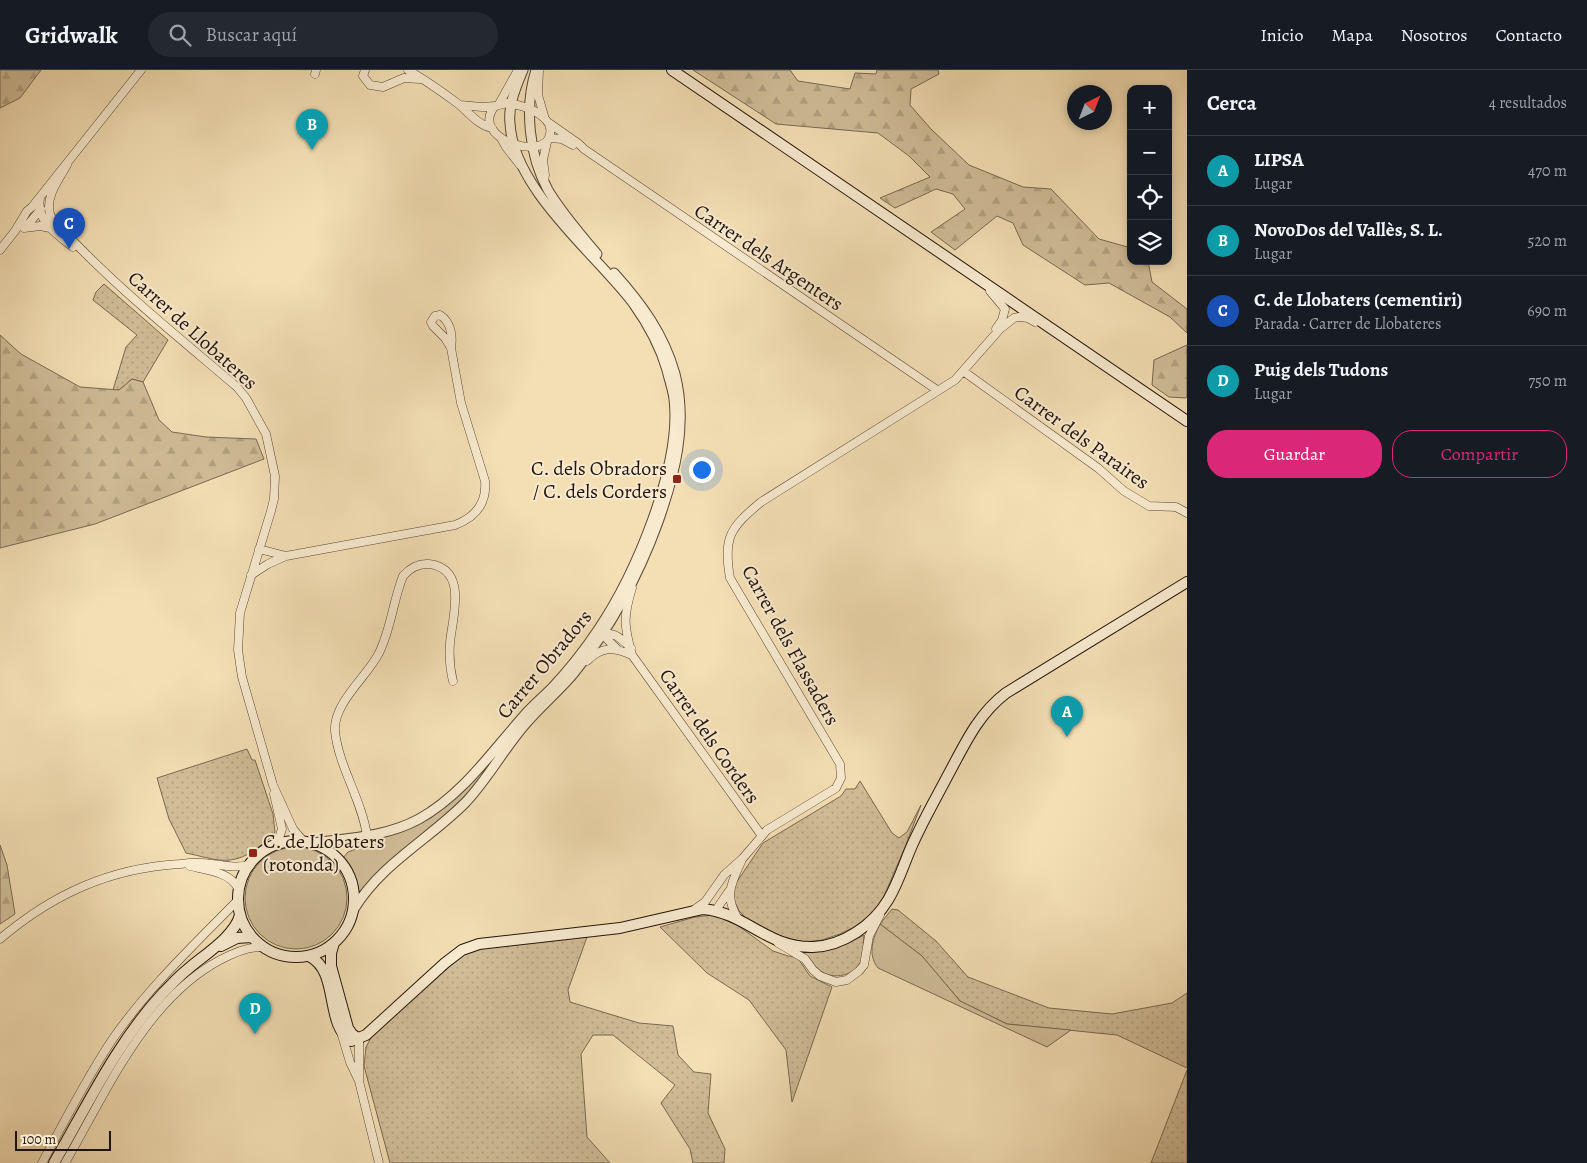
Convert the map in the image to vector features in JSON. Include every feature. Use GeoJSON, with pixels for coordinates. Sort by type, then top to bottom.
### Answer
{"type":"FeatureCollection","features":[{"type":"Feature","properties":{"kind":"main road"},"geometry":{"type":"LineString","coordinates":[[672,70],[1187,421]]}},
{"type":"Feature","properties":{"kind":"main road"},"geometry":{"type":"LineString","coordinates":[[309,956],[317,961],[324,970],[341,1032],[351,1041],[366,1035],[445,963],[470,947],[490,942],[620,928],[703,909],[716,910],[738,919],[782,943],[804,947],[824,945],[837,941],[864,926],[888,901],[930,810],[967,740],[986,711],[1006,693],[1187,582]]}},
{"type":"Feature","properties":{"kind":"main road"},"geometry":{"type":"LineString","coordinates":[[289,841],[308,842],[329,851],[347,872],[353,892],[354,909],[346,928],[334,942],[317,954],[288,957],[277,955],[251,937],[243,925],[240,915],[237,901],[238,888],[241,878],[249,865],[262,852],[289,841]]}},
{"type":"Feature","properties":{"kind":"main road"},"geometry":{"type":"LineString","coordinates":[[54,1163],[102,1079],[144,1015],[175,981],[232,930],[240,915]]}},
{"type":"Feature","properties":{"kind":"main road"},"geometry":{"type":"LineString","coordinates":[[209,952],[237,938],[251,937]]}},
{"type":"Feature","properties":{"kind":"main road"},"geometry":{"type":"LineString","coordinates":[[334,942],[331,953],[331,966],[348,1028],[359,1039]]}},
{"type":"Feature","properties":{"kind":"street"},"geometry":{"type":"LineString","coordinates":[[42,213],[40,197],[141,70]]}},
{"type":"Feature","properties":{"kind":"street"},"geometry":{"type":"LineString","coordinates":[[365,70],[363,76],[370,85],[383,87],[404,78],[426,81]]}},
{"type":"Feature","properties":{"kind":"street"},"geometry":{"type":"LineString","coordinates":[[408,70],[460,105],[467,113],[484,125],[492,128]]}},
{"type":"Feature","properties":{"kind":"street"},"geometry":{"type":"LineString","coordinates":[[518,70],[489,119],[492,128],[524,169],[545,201],[635,296],[652,320],[667,349],[678,389],[680,404],[680,433],[676,466],[667,497],[648,548],[635,579],[604,633],[574,673]]}},
{"type":"Feature","properties":{"kind":"street"},"geometry":{"type":"LineString","coordinates":[[523,70],[511,104],[510,124],[514,144],[524,169]]}},
{"type":"Feature","properties":{"kind":"street"},"geometry":{"type":"LineString","coordinates":[[538,70],[531,93],[530,110],[539,171],[552,196],[582,240]]}},
{"type":"Feature","properties":{"kind":"street"},"geometry":{"type":"LineString","coordinates":[[538,70],[539,100],[550,130],[542,160],[545,175],[544,181]]}},
{"type":"Feature","properties":{"kind":"street","name":"Carrer dels Argenters"},"geometry":{"type":"LineString","coordinates":[[460,105],[482,107],[511,104],[530,110],[584,149],[937,390]]}},
{"type":"Feature","properties":{"kind":"street"},"geometry":{"type":"LineString","coordinates":[[501,138],[514,144],[534,147],[542,145],[548,140]]}},
{"type":"Feature","properties":{"kind":"street","name":"Carrer dels Argenters"},"geometry":{"type":"LineString","coordinates":[[548,140],[562,139],[577,148],[584,149]]}},
{"type":"Feature","properties":{"kind":"street"},"geometry":{"type":"LineString","coordinates":[[42,213],[45,198],[67,165]]}},
{"type":"Feature","properties":{"kind":"street"},"geometry":{"type":"LineString","coordinates":[[25,228],[48,205],[56,184]]}},
{"type":"Feature","properties":{"kind":"street"},"geometry":{"type":"LineString","coordinates":[[0,250],[24,216],[42,213]]}},
{"type":"Feature","properties":{"kind":"street","name":"Carrer de Llobateres"},"geometry":{"type":"LineString","coordinates":[[42,213],[50,228],[87,256]]}},
{"type":"Feature","properties":{"kind":"street","name":"Carrer de Llobateres"},"geometry":{"type":"LineString","coordinates":[[42,213],[87,256],[237,387],[251,406],[266,434],[275,476],[274,499],[238,624],[239,662],[273,785],[282,829],[278,844]]}},
{"type":"Feature","properties":{"kind":"street"},"geometry":{"type":"LineString","coordinates":[[15,231],[40,226],[50,228]]}},
{"type":"Feature","properties":{"kind":"street","name":"Carrer Obradors"},"geometry":{"type":"LineString","coordinates":[[308,842],[389,832],[418,820],[444,804],[466,784],[559,680],[597,631],[623,587],[653,518],[672,456],[674,400],[662,357],[647,324],[582,240]]}},
{"type":"Feature","properties":{"kind":"street","name":"Carrer dels Flassaders"},"geometry":{"type":"LineString","coordinates":[[974,276],[994,294],[1005,309],[1002,320],[984,348]]}},
{"type":"Feature","properties":{"kind":"street"},"geometry":{"type":"LineString","coordinates":[[618,286],[635,296]]}},
{"type":"Feature","properties":{"kind":"street"},"geometry":{"type":"LineString","coordinates":[[635,296],[634,300],[640,308],[638,310]]}},
{"type":"Feature","properties":{"kind":"street","name":"Carrer dels Flassaders"},"geometry":{"type":"LineString","coordinates":[[692,911],[705,902],[724,875],[743,858],[767,830],[836,788],[841,778],[840,764],[730,578],[726,556],[729,538],[740,520],[761,502],[937,390],[956,380],[1000,329],[1014,318],[1028,318],[1065,338]]}},
{"type":"Feature","properties":{"kind":"street"},"geometry":{"type":"LineString","coordinates":[[647,324],[653,327],[657,335],[661,337]]}},
{"type":"Feature","properties":{"kind":"street"},"geometry":{"type":"LineString","coordinates":[[648,548],[647,542],[660,504],[677,435],[676,398],[678,389],[672,379],[669,364],[662,357],[661,337]]}},
{"type":"Feature","properties":{"kind":"street"},"geometry":{"type":"LineString","coordinates":[[251,575],[275,560],[286,556],[455,525],[478,511],[486,490],[485,481],[462,403],[451,348]]}},
{"type":"Feature","properties":{"kind":"street","name":"Carrer dels Paraires"},"geometry":{"type":"LineString","coordinates":[[963,371],[1098,468],[1124,491],[1149,506],[1176,507],[1187,513]]}},
{"type":"Feature","properties":{"kind":"street"},"geometry":{"type":"LineString","coordinates":[[260,549],[286,556]]}},
{"type":"Feature","properties":{"kind":"street"},"geometry":{"type":"LineString","coordinates":[[367,836],[359,804],[337,741],[335,722],[341,707],[379,652],[403,576],[408,570],[417,565],[426,564],[444,569],[453,582],[456,598],[450,651],[453,681]]}},
{"type":"Feature","properties":{"kind":"street","name":"Carrer dels Corders"},"geometry":{"type":"LineString","coordinates":[[631,651],[625,624],[626,606],[635,579]]}},
{"type":"Feature","properties":{"kind":"street"},"geometry":{"type":"LineString","coordinates":[[618,650],[604,636],[604,633],[605,624],[623,594],[623,587]]}},
{"type":"Feature","properties":{"kind":"street"},"geometry":{"type":"LineString","coordinates":[[559,680],[567,675],[598,635],[604,633]]}},
{"type":"Feature","properties":{"kind":"street","name":"Carrer dels Corders"},"geometry":{"type":"LineString","coordinates":[[604,633],[610,633],[619,637],[631,651],[762,836]]}},
{"type":"Feature","properties":{"kind":"street"},"geometry":{"type":"LineString","coordinates":[[354,909],[370,886],[393,863],[455,812],[471,796],[526,718],[594,653],[608,648],[631,651]]}},
{"type":"Feature","properties":{"kind":"street","name":"Carrer de Llobateres"},"geometry":{"type":"LineString","coordinates":[[273,785],[292,829],[308,842]]}},
{"type":"Feature","properties":{"kind":"street","name":"Carrer dels Flassaders"},"geometry":{"type":"LineString","coordinates":[[716,910],[729,891],[743,858]]}},
{"type":"Feature","properties":{"kind":"street"},"geometry":{"type":"LineString","coordinates":[[0,940],[18,924],[44,906],[90,883],[132,869],[203,863],[230,867],[249,865]]}},
{"type":"Feature","properties":{"kind":"street"},"geometry":{"type":"LineString","coordinates":[[178,864],[224,876],[236,884],[238,888]]}},
{"type":"Feature","properties":{"kind":"street"},"geometry":{"type":"LineString","coordinates":[[714,891],[716,910]]}},
{"type":"Feature","properties":{"kind":"street"},"geometry":{"type":"LineString","coordinates":[[729,891],[730,900],[738,919]]}},
{"type":"Feature","properties":{"kind":"street"},"geometry":{"type":"LineString","coordinates":[[42,1163],[62,1125],[113,1040],[155,986],[237,901]]}},
{"type":"Feature","properties":{"kind":"street"},"geometry":{"type":"LineString","coordinates":[[772,939],[806,959],[813,970],[820,976],[836,982],[846,980],[864,965],[869,936],[888,901]]}},
{"type":"Feature","properties":{"kind":"street"},"geometry":{"type":"LineString","coordinates":[[65,1163],[119,1068],[160,1009],[186,983],[213,964],[241,951],[253,947],[263,947]]}},
{"type":"Feature","properties":{"kind":"street"},"geometry":{"type":"LineString","coordinates":[[341,1032],[350,1062],[359,1081],[378,1163]]}},
{"type":"Feature","properties":{"kind":"street"},"geometry":{"type":"LineString","coordinates":[[359,1039],[359,1081]]}},
{"type":"Feature","properties":{"kind":"green space"},"geometry":{"type":"Polygon","coordinates":[[[0,70],[41,70],[20,98],[0,108],[0,70]]]}},
{"type":"Feature","properties":{"kind":"green space"},"geometry":{"type":"Polygon","coordinates":[[[693,70],[790,70],[798,81],[850,89],[855,73],[876,74],[877,70],[938,70],[939,74],[911,89],[910,105],[931,129],[969,165],[1023,187],[1051,189],[1099,239],[1127,247],[1127,265],[1149,265],[1152,282],[1187,309],[1187,333],[1170,317],[1109,283],[1085,285],[1023,245],[1013,223],[997,216],[955,250],[931,232],[965,209],[953,194],[936,189],[895,208],[880,198],[930,177],[909,156],[878,133],[776,124],[693,70]]]}},
{"type":"Feature","properties":{"kind":"green space"},"geometry":{"type":"Polygon","coordinates":[[[104,284],[168,340],[143,382],[132,379],[119,390],[113,390],[126,347],[137,335],[93,300],[96,292],[104,284]]]}},
{"type":"Feature","properties":{"kind":"green space"},"geometry":{"type":"Polygon","coordinates":[[[0,335],[21,354],[80,387],[119,390],[132,379],[143,382],[159,420],[172,432],[206,437],[256,439],[264,459],[95,524],[0,548],[0,335]]]}},
{"type":"Feature","properties":{"kind":"green space"},"geometry":{"type":"Polygon","coordinates":[[[1187,345],[1187,396],[1186,398],[1169,397],[1152,385],[1154,360],[1187,345]]]}},
{"type":"Feature","properties":{"kind":"green space"},"geometry":{"type":"Polygon","coordinates":[[[247,749],[252,760],[255,760],[273,814],[275,832],[269,839],[248,854],[231,860],[214,859],[186,853],[169,819],[157,778],[247,749]]]}},
{"type":"Feature","properties":{"kind":"green space"},"geometry":{"type":"Polygon","coordinates":[[[483,771],[483,775],[473,787],[443,817],[393,859],[357,895],[353,875],[343,858],[348,852],[361,847],[372,839],[393,834],[483,771]]]}},
{"type":"Feature","properties":{"kind":"green space"},"geometry":{"type":"Polygon","coordinates":[[[860,781],[892,833],[899,838],[907,832],[921,805],[884,896],[875,911],[856,926],[840,934],[822,940],[805,942],[767,931],[748,920],[739,911],[733,898],[734,886],[763,843],[841,796],[846,789],[855,789],[860,781]]]}},
{"type":"Feature","properties":{"kind":"green space"},"geometry":{"type":"Polygon","coordinates":[[[0,845],[7,865],[15,914],[0,924],[0,845]]]}},
{"type":"Feature","properties":{"kind":"green space"},"geometry":{"type":"Polygon","coordinates":[[[296,847],[315,851],[332,862],[343,879],[347,898],[343,917],[332,934],[315,945],[296,949],[277,945],[260,934],[249,917],[245,898],[249,879],[260,862],[277,851],[296,847]]]}},
{"type":"Feature","properties":{"kind":"green space"},"geometry":{"type":"Polygon","coordinates":[[[892,909],[898,910],[936,941],[968,977],[1049,1008],[1112,1014],[1172,1003],[1187,993],[1187,1068],[1117,1035],[1007,1024],[960,1001],[922,956],[880,924],[892,909]]]}},
{"type":"Feature","properties":{"kind":"green space"},"geometry":{"type":"Polygon","coordinates":[[[713,915],[737,925],[773,951],[799,960],[810,976],[832,987],[792,1102],[786,1050],[749,1000],[707,973],[660,927],[695,917],[713,915]]]}},
{"type":"Feature","properties":{"kind":"green space"},"geometry":{"type":"Polygon","coordinates":[[[880,924],[922,956],[960,1001],[1007,1024],[1071,1030],[1047,1047],[878,968],[873,957],[872,946],[880,924]]]}},
{"type":"Feature","properties":{"kind":"green space"},"geometry":{"type":"Polygon","coordinates":[[[864,935],[862,959],[859,965],[843,975],[837,976],[825,973],[817,968],[803,953],[834,947],[864,935]]]}},
{"type":"Feature","properties":{"kind":"green space"},"geometry":{"type":"Polygon","coordinates":[[[587,937],[568,990],[570,1002],[639,1023],[673,1026],[678,1055],[694,1072],[711,1074],[708,1113],[725,1149],[724,1163],[693,1163],[690,1149],[661,1103],[675,1085],[613,1035],[593,1035],[581,1054],[587,1137],[610,1163],[390,1163],[364,1066],[366,1047],[373,1034],[466,952],[490,946],[587,937]]]}},
{"type":"Feature","properties":{"kind":"green space"},"geometry":{"type":"Polygon","coordinates":[[[1187,1070],[1187,1163],[1151,1163],[1187,1070]]]}},
{"type":"Feature","properties":{"kind":"place","name":"NovoDos del Vallès, S. L."},"geometry":{"type":"Point","coordinates":[312,150]}},
{"type":"Feature","properties":{"kind":"place","name":"C. de Llobaters (cementiri)"},"geometry":{"type":"Point","coordinates":[69,249]}},
{"type":"Feature","properties":{"kind":"place","name":"C. dels Obradors / C. dels Corders"},"geometry":{"type":"Point","coordinates":[677,479]}},
{"type":"Feature","properties":{"kind":"place","name":"LIPSA"},"geometry":{"type":"Point","coordinates":[1067,737]}},
{"type":"Feature","properties":{"kind":"place","name":"C. de Llobaters (rotonda)"},"geometry":{"type":"Point","coordinates":[253,853]}},
{"type":"Feature","properties":{"kind":"place","name":"Puig dels Tudons"},"geometry":{"type":"Point","coordinates":[255,1034]}}]}
